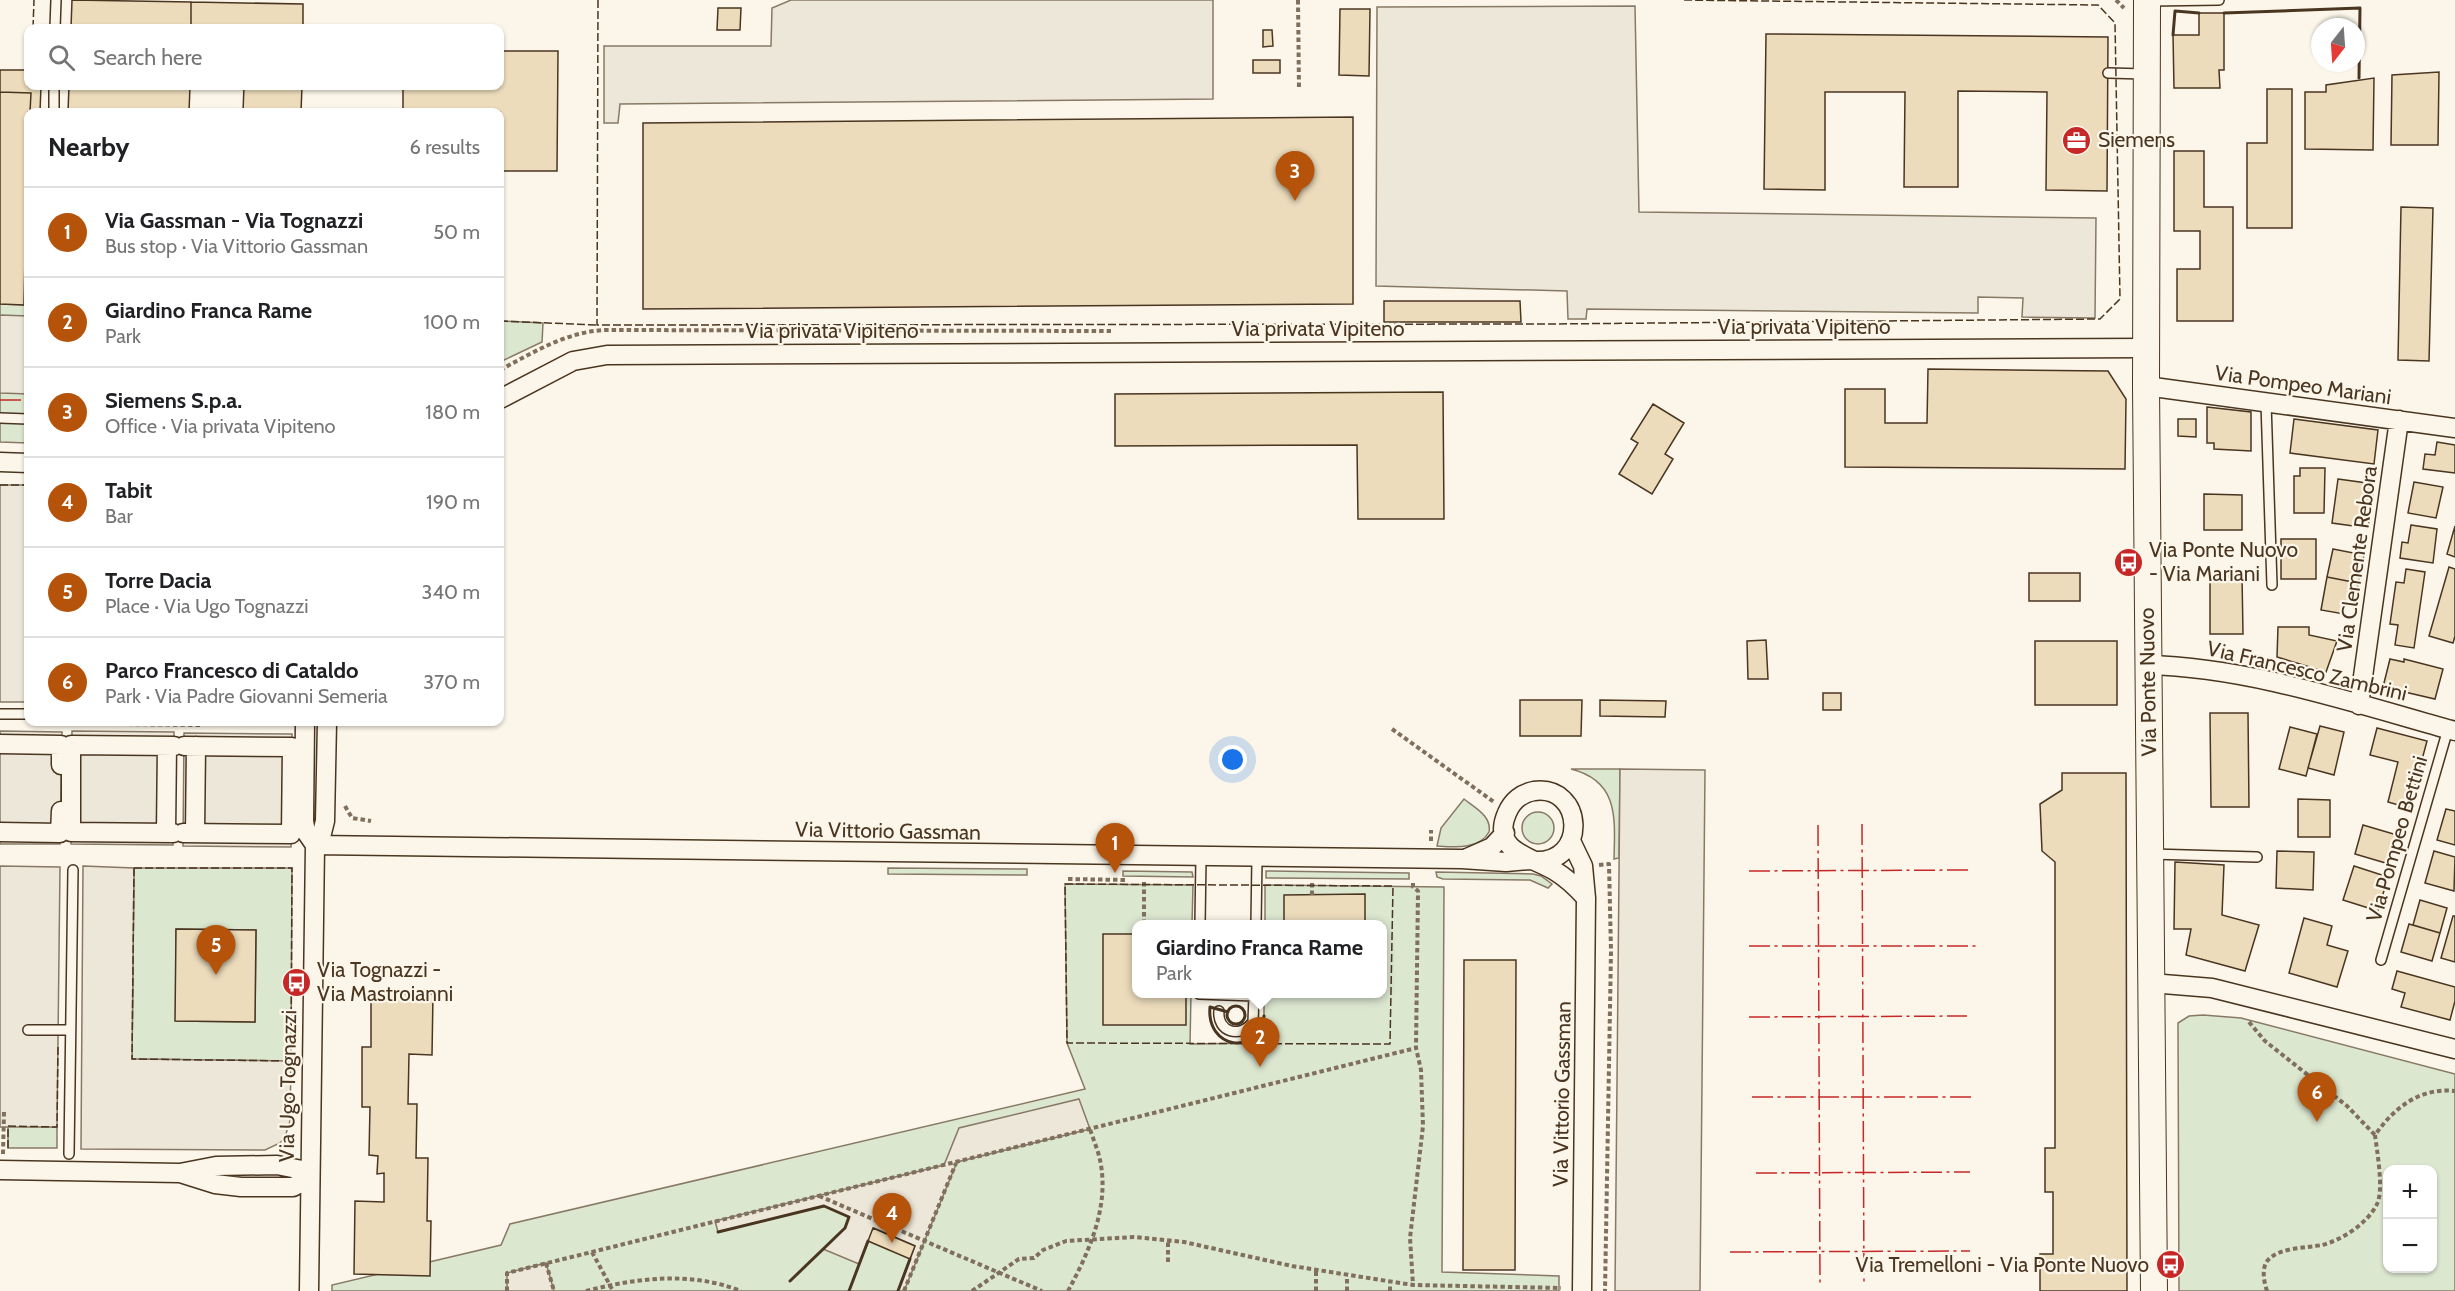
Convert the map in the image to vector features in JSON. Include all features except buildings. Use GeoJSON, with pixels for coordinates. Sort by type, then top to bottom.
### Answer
{"type":"FeatureCollection","features":[{"type":"Feature","properties":{"kind":"street","name":"Via Ponte Nuovo"},"geometry":{"type":"LineString","coordinates":[[2140,4],[2147,74],[2147,665],[2151,854],[2154,1291]]}},
{"type":"Feature","properties":{"kind":"street","name":"Via privata Vipiteno"},"geometry":{"type":"LineString","coordinates":[[504,397],[573,361],[607,355],[2146,348]]}},
{"type":"Feature","properties":{"kind":"street","name":"Via Pompeo Mariani"},"geometry":{"type":"LineString","coordinates":[[2146,386],[2455,428]]}},
{"type":"Feature","properties":{"kind":"street","name":"Via Clemente Rebora"},"geometry":{"type":"LineString","coordinates":[[2360,705],[2399,420]]}},
{"type":"Feature","properties":{"kind":"street"},"geometry":{"type":"LineString","coordinates":[[0,462],[24,463]]}},
{"type":"Feature","properties":{"kind":"street","name":"Via Francesco Zambrini"},"geometry":{"type":"LineString","coordinates":[[2147,665],[2214,670],[2360,705],[2451,730]]}},
{"type":"Feature","properties":{"kind":"street","name":"Via Ugo Tognazzi"},"geometry":{"type":"LineString","coordinates":[[305,726],[304,821],[306,832],[315,845]]}},
{"type":"Feature","properties":{"kind":"street","name":"Via Ugo Tognazzi"},"geometry":{"type":"LineString","coordinates":[[309,1291],[315,845],[325,822],[327,726]]}},
{"type":"Feature","properties":{"kind":"street"},"geometry":{"type":"LineString","coordinates":[[0,744],[61,745],[60,832],[0,832]]}},
{"type":"Feature","properties":{"kind":"street"},"geometry":{"type":"LineString","coordinates":[[71,745],[292,747],[291,834],[179,833],[71,832],[71,745]]}},
{"type":"Feature","properties":{"kind":"street"},"geometry":{"type":"LineString","coordinates":[[179,833],[180,746]]}},
{"type":"Feature","properties":{"kind":"street"},"geometry":{"type":"LineString","coordinates":[[179,833],[180,746]]}},
{"type":"Feature","properties":{"kind":"street","name":"Via Vittorio Gassman"},"geometry":{"type":"LineString","coordinates":[[315,845],[1462,859],[1506,862],[1556,857],[1571,841],[1574,829],[1573,816],[1567,805],[1557,796],[1540,791],[1528,793],[1516,800],[1508,810]]}},
{"type":"Feature","properties":{"kind":"street"},"geometry":{"type":"LineString","coordinates":[[1508,810],[1504,820],[1505,833],[1515,852],[1561,875],[1586,898]]}},
{"type":"Feature","properties":{"kind":"street","name":"Via Vittorio Gassman"},"geometry":{"type":"LineString","coordinates":[[1462,859],[1486,851],[1505,833]]}},
{"type":"Feature","properties":{"kind":"street","name":"Via Vittorio Gassman"},"geometry":{"type":"LineString","coordinates":[[1571,841],[1583,866],[1586,898],[1582,1291]]}},
{"type":"Feature","properties":{"kind":"street"},"geometry":{"type":"LineString","coordinates":[[2151,983],[2195,985],[2221,990],[2455,1049]]}},
{"type":"Feature","properties":{"kind":"street"},"geometry":{"type":"LineString","coordinates":[[1,1162],[180,1173],[216,1166],[278,1165],[302,1170],[309,1178]]}},
{"type":"Feature","properties":{"kind":"lane"},"geometry":{"type":"LineString","coordinates":[[56,0],[56,24]]}},
{"type":"Feature","properties":{"kind":"lane"},"geometry":{"type":"LineString","coordinates":[[2140,4],[2219,0]]}},
{"type":"Feature","properties":{"kind":"lane"},"geometry":{"type":"LineString","coordinates":[[2108,73],[2147,74]]}},
{"type":"Feature","properties":{"kind":"lane"},"geometry":{"type":"LineString","coordinates":[[54,90],[54,108]]}},
{"type":"Feature","properties":{"kind":"lane"},"geometry":{"type":"LineString","coordinates":[[2266,403],[2272,585]]}},
{"type":"Feature","properties":{"kind":"lane"},"geometry":{"type":"LineString","coordinates":[[0,418],[24,419]]}},
{"type":"Feature","properties":{"kind":"lane"},"geometry":{"type":"LineString","coordinates":[[0,714],[24,717]]}},
{"type":"Feature","properties":{"kind":"lane","name":"Via Pompeo Bettini"},"geometry":{"type":"LineString","coordinates":[[2381,960],[2451,730]]}},
{"type":"Feature","properties":{"kind":"lane"},"geometry":{"type":"LineString","coordinates":[[2151,854],[2257,857]]}},
{"type":"Feature","properties":{"kind":"lane"},"geometry":{"type":"LineString","coordinates":[[1200,920],[1201,857]]}},
{"type":"Feature","properties":{"kind":"lane"},"geometry":{"type":"LineString","coordinates":[[1256,920],[1257,858]]}},
{"type":"Feature","properties":{"kind":"lane"},"geometry":{"type":"LineString","coordinates":[[69,1154],[73,870]]}},
{"type":"Feature","properties":{"kind":"lane"},"geometry":{"type":"LineString","coordinates":[[1219,1011],[1219,1021],[1227,1029],[1239,1032],[1245,1030],[1253,1022],[1254,998]]}},
{"type":"Feature","properties":{"kind":"lane"},"geometry":{"type":"LineString","coordinates":[[28,1030],[70,1030]]}},
{"type":"Feature","properties":{"kind":"path"},"geometry":{"type":"LineString","coordinates":[[1298,0],[1299,90]]}},
{"type":"Feature","properties":{"kind":"path"},"geometry":{"type":"LineString","coordinates":[[2118,1],[2140,4]]}},
{"type":"Feature","properties":{"kind":"path"},"geometry":{"type":"LineString","coordinates":[[1392,729],[1508,810]]}},
{"type":"Feature","properties":{"kind":"path"},"geometry":{"type":"LineString","coordinates":[[344,804],[352,818],[371,821]]}},
{"type":"Feature","properties":{"kind":"path"},"geometry":{"type":"LineString","coordinates":[[1605,1291],[1611,951],[1610,864]]}},
{"type":"Feature","properties":{"kind":"path"},"geometry":{"type":"LineString","coordinates":[[1068,879],[1126,880]]}},
{"type":"Feature","properties":{"kind":"path"},"geometry":{"type":"LineString","coordinates":[[1144,880],[1144,920]]}},
{"type":"Feature","properties":{"kind":"path"},"geometry":{"type":"LineString","coordinates":[[1312,882],[1312,895]]}},
{"type":"Feature","properties":{"kind":"path"},"geometry":{"type":"LineString","coordinates":[[1413,883],[1413,887],[1418,891],[1416,1048],[1424,1095],[1423,1126],[1410,1238],[1413,1285]]}},
{"type":"Feature","properties":{"kind":"path"},"geometry":{"type":"LineString","coordinates":[[2249,1022],[2265,1041],[2347,1106],[2375,1135],[2380,1196],[2372,1212],[2349,1233],[2330,1243],[2278,1254],[2269,1260],[2264,1270],[2267,1291]]}},
{"type":"Feature","properties":{"kind":"path"},"geometry":{"type":"LineString","coordinates":[[507,1291],[507,1273],[1416,1048]]}},
{"type":"Feature","properties":{"kind":"path"},"geometry":{"type":"LineString","coordinates":[[2375,1135],[2390,1115],[2414,1098],[2433,1092],[2455,1091]]}},
{"type":"Feature","properties":{"kind":"path"},"geometry":{"type":"LineString","coordinates":[[1,1162],[4,1112]]}},
{"type":"Feature","properties":{"kind":"path"},"geometry":{"type":"LineString","coordinates":[[1068,1291],[1092,1238],[1101,1204],[1100,1161],[1090,1129]]}},
{"type":"Feature","properties":{"kind":"path"},"geometry":{"type":"LineString","coordinates":[[904,1291],[957,1162]]}},
{"type":"Feature","properties":{"kind":"path"},"geometry":{"type":"LineString","coordinates":[[819,1196],[1042,1291]]}},
{"type":"Feature","properties":{"kind":"path"},"geometry":{"type":"LineString","coordinates":[[972,1291],[1019,1260],[1034,1258],[1043,1250],[1066,1241],[1134,1237],[1168,1240],[1347,1276],[1413,1285],[1516,1290],[1561,1288]]}},
{"type":"Feature","properties":{"kind":"path"},"geometry":{"type":"LineString","coordinates":[[1168,1240],[1168,1262]]}},
{"type":"Feature","properties":{"kind":"path"},"geometry":{"type":"LineString","coordinates":[[592,1252],[613,1291]]}},
{"type":"Feature","properties":{"kind":"path"},"geometry":{"type":"LineString","coordinates":[[546,1263],[554,1291]]}},
{"type":"Feature","properties":{"kind":"path"},"geometry":{"type":"LineString","coordinates":[[1316,1270],[1316,1291]]}},
{"type":"Feature","properties":{"kind":"path"},"geometry":{"type":"LineString","coordinates":[[1347,1276],[1347,1291]]}},
{"type":"Feature","properties":{"kind":"path"},"geometry":{"type":"LineString","coordinates":[[586,1291],[630,1281],[682,1277],[741,1291]]}},
{"type":"Feature","properties":{"kind":"path"},"geometry":{"type":"LineString","coordinates":[[1390,1282],[1390,1291]]}},
{"type":"Feature","properties":{"kind":"green space"},"geometry":{"type":"Polygon","coordinates":[[[0,304],[24,305],[24,443],[0,442],[0,304]]]}},
{"type":"Feature","properties":{"kind":"green space"},"geometry":{"type":"Polygon","coordinates":[[[504,321],[543,323],[542,342],[504,360],[504,321]]]}},
{"type":"Feature","properties":{"kind":"green space"},"geometry":{"type":"Polygon","coordinates":[[[1571,769],[1620,769],[1619,858],[1614,859],[1613,816],[1606,792],[1598,782],[1571,769]]]}},
{"type":"Feature","properties":{"kind":"green space"},"geometry":{"type":"Polygon","coordinates":[[[1464,799],[1485,817],[1488,821],[1489,832],[1485,838],[1473,845],[1437,846],[1441,828],[1464,799]]]}},
{"type":"Feature","properties":{"kind":"green space"},"geometry":{"type":"Polygon","coordinates":[[[1538,812],[1549,817],[1554,828],[1549,839],[1538,844],[1527,839],[1522,828],[1527,817],[1538,812]]]}},
{"type":"Feature","properties":{"kind":"green space"},"geometry":{"type":"Polygon","coordinates":[[[134,868],[292,868],[291,1061],[132,1059],[134,868]],[[176,929],[176,1021],[255,1022],[256,930],[176,929]]]}},
{"type":"Feature","properties":{"kind":"green space"},"geometry":{"type":"Polygon","coordinates":[[[888,868],[1027,869],[1027,875],[888,874],[888,868]]]}},
{"type":"Feature","properties":{"kind":"green space"},"geometry":{"type":"Polygon","coordinates":[[[1123,871],[1192,872],[1193,877],[1123,876],[1123,871]]]}},
{"type":"Feature","properties":{"kind":"green space"},"geometry":{"type":"Polygon","coordinates":[[[1266,871],[1409,873],[1409,879],[1266,878],[1266,871]]]}},
{"type":"Feature","properties":{"kind":"green space"},"geometry":{"type":"Polygon","coordinates":[[[1436,872],[1533,874],[1541,876],[1552,884],[1548,888],[1530,880],[1443,879],[1437,877],[1436,872]]]}},
{"type":"Feature","properties":{"kind":"green space"},"geometry":{"type":"Polygon","coordinates":[[[1065,884],[1193,885],[1192,920],[1132,920],[1132,998],[1191,998],[1190,1044],[1264,1043],[1264,998],[1387,998],[1387,920],[1265,920],[1265,885],[1444,887],[1442,1272],[1559,1276],[1559,1291],[332,1291],[332,1285],[501,1245],[510,1224],[1085,1089],[1067,1043],[1065,884]]]}},
{"type":"Feature","properties":{"kind":"green space"},"geometry":{"type":"Polygon","coordinates":[[[2189,1016],[2241,1018],[2455,1074],[2455,1291],[2179,1291],[2178,1023],[2189,1016]]]}},
{"type":"Feature","properties":{"kind":"green space"},"geometry":{"type":"Polygon","coordinates":[[[8,1126],[57,1127],[57,1148],[8,1148],[8,1126]]]}},
{"type":"Feature","properties":{"kind":"shaded area"},"geometry":{"type":"Polygon","coordinates":[[[791,0],[1213,0],[1213,99],[620,104],[618,123],[604,123],[604,46],[771,46],[772,8],[791,0]]]}},
{"type":"Feature","properties":{"kind":"shaded area"},"geometry":{"type":"Polygon","coordinates":[[[1635,6],[1639,212],[2096,218],[2095,318],[2022,317],[2023,298],[1978,297],[1978,313],[1587,309],[1586,319],[1568,319],[1567,291],[1376,286],[1377,7],[1635,6]]]}},
{"type":"Feature","properties":{"kind":"shaded area"},"geometry":{"type":"Polygon","coordinates":[[[0,315],[24,316],[24,394],[0,393],[0,315]]]}},
{"type":"Feature","properties":{"kind":"shaded area"},"geometry":{"type":"Polygon","coordinates":[[[0,485],[24,485],[24,702],[0,702],[0,485]]]}},
{"type":"Feature","properties":{"kind":"shaded area"},"geometry":{"type":"Polygon","coordinates":[[[0,731],[62,732],[60,844],[0,844],[0,731]]]}},
{"type":"Feature","properties":{"kind":"shaded area"},"geometry":{"type":"Polygon","coordinates":[[[72,731],[174,732],[173,845],[71,844],[72,731]]]}},
{"type":"Feature","properties":{"kind":"shaded area"},"geometry":{"type":"Polygon","coordinates":[[[184,733],[292,734],[291,847],[183,846],[184,733]]]}},
{"type":"Feature","properties":{"kind":"shaded area"},"geometry":{"type":"Polygon","coordinates":[[[1620,769],[1705,770],[1700,1291],[1615,1291],[1620,769]]]}},
{"type":"Feature","properties":{"kind":"shaded area"},"geometry":{"type":"Polygon","coordinates":[[[0,866],[60,867],[57,1127],[0,1127],[0,866]]]}},
{"type":"Feature","properties":{"kind":"shaded area"},"geometry":{"type":"Polygon","coordinates":[[[83,866],[134,868],[132,1059],[291,1061],[290,1121],[285,1137],[280,1143],[265,1150],[81,1149],[83,866]]]}},
{"type":"Feature","properties":{"kind":"shaded area"},"geometry":{"type":"Polygon","coordinates":[[[1079,1099],[1090,1129],[957,1162],[904,1291],[898,1291],[915,1246],[874,1228],[859,1264],[823,1249],[845,1228],[849,1217],[824,1206],[718,1232],[715,1221],[944,1165],[959,1128],[1079,1099]]]}},
{"type":"Feature","properties":{"kind":"shaded area"},"geometry":{"type":"Polygon","coordinates":[[[546,1263],[554,1291],[507,1291],[507,1273],[546,1263]]]}},
{"type":"Feature","properties":{"kind":"fence"},"geometry":{"type":"LineString","coordinates":[[33,24],[34,0]]}},
{"type":"Feature","properties":{"kind":"fence"},"geometry":{"type":"LineString","coordinates":[[598,0],[597,325],[1548,324],[2100,319],[2120,299],[2115,23],[2098,5],[1682,0]]}},
{"type":"Feature","properties":{"kind":"fence"},"geometry":{"type":"LineString","coordinates":[[504,321],[597,325]]}},
{"type":"Feature","properties":{"kind":"fence"},"geometry":{"type":"LineString","coordinates":[[0,485],[24,485]]}},
{"type":"Feature","properties":{"kind":"fence"},"geometry":{"type":"LineString","coordinates":[[134,868],[292,868],[291,1061],[132,1059],[134,868]]}},
{"type":"Feature","properties":{"kind":"fence"},"geometry":{"type":"LineString","coordinates":[[1065,884],[1393,886],[1390,1044],[1067,1043],[1065,884]]}},
{"type":"Feature","properties":{"kind":"fence"},"geometry":{"type":"LineString","coordinates":[[8,1148],[8,1126],[57,1127],[58,1046]]}},
{"type":"Feature","properties":{"kind":"wall"},"geometry":{"type":"LineString","coordinates":[[2224,13],[2360,8],[2359,78]]}},
{"type":"Feature","properties":{"kind":"wall"},"geometry":{"type":"LineString","coordinates":[[2173,35],[2175,11],[2199,13]]}},
{"type":"Feature","properties":{"kind":"wall"},"geometry":{"type":"LineString","coordinates":[[1236,1006],[1242,1009],[1245,1015],[1242,1021],[1236,1024],[1230,1021],[1227,1015],[1230,1009],[1236,1006]]}},
{"type":"Feature","properties":{"kind":"wall"},"geometry":{"type":"LineString","coordinates":[[1228,1012],[1210,1007],[1211,1021],[1216,1032],[1233,1043],[1252,1038],[1260,1029],[1264,1016]]}},
{"type":"Feature","properties":{"kind":"wall"},"geometry":{"type":"LineString","coordinates":[[718,1232],[824,1206],[849,1217],[845,1228],[790,1281]]}},
{"type":"Feature","properties":{"kind":"wall"},"geometry":{"type":"LineString","coordinates":[[849,1291],[868,1241]]}},
{"type":"Feature","properties":{"kind":"wall"},"geometry":{"type":"LineString","coordinates":[[898,1291],[910,1259]]}},
{"type":"Feature","properties":{"kind":"power"},"geometry":{"type":"LineString","coordinates":[[0,400],[24,400]]}},
{"type":"Feature","properties":{"kind":"power"},"geometry":{"type":"LineString","coordinates":[[1862,824],[1864,1283]]}},
{"type":"Feature","properties":{"kind":"power"},"geometry":{"type":"LineString","coordinates":[[1818,825],[1820,1284]]}},
{"type":"Feature","properties":{"kind":"power"},"geometry":{"type":"LineString","coordinates":[[1749,871],[1968,870]]}},
{"type":"Feature","properties":{"kind":"power"},"geometry":{"type":"LineString","coordinates":[[1749,946],[1976,946]]}},
{"type":"Feature","properties":{"kind":"power"},"geometry":{"type":"LineString","coordinates":[[1749,1017],[1967,1016]]}},
{"type":"Feature","properties":{"kind":"power"},"geometry":{"type":"LineString","coordinates":[[1752,1097],[1974,1097]]}},
{"type":"Feature","properties":{"kind":"power"},"geometry":{"type":"LineString","coordinates":[[1756,1173],[1970,1172]]}},
{"type":"Feature","properties":{"kind":"power"},"geometry":{"type":"LineString","coordinates":[[1730,1252],[1970,1251]]}},
{"type":"Feature","properties":{"kind":"place","name":"Siemens"},"geometry":{"type":"Point","coordinates":[2077,140]}},
{"type":"Feature","properties":{"kind":"place","name":"Siemens S.p.a."},"geometry":{"type":"Point","coordinates":[1295,201]}},
{"type":"Feature","properties":{"kind":"place","name":"Via Ponte Nuovo - Via Mariani"},"geometry":{"type":"Point","coordinates":[2128,562]}},
{"type":"Feature","properties":{"kind":"place","name":"Via Gassman - Via Tognazzi"},"geometry":{"type":"Point","coordinates":[1115,873]}},
{"type":"Feature","properties":{"kind":"place","name":"Torre Dacia"},"geometry":{"type":"Point","coordinates":[216,975]}},
{"type":"Feature","properties":{"kind":"place","name":"Via Tognazzi - Via Mastroianni"},"geometry":{"type":"Point","coordinates":[296,982]}},
{"type":"Feature","properties":{"kind":"place","name":"Giardino Franca Rame"},"geometry":{"type":"Point","coordinates":[1260,1067]}},
{"type":"Feature","properties":{"kind":"place","name":"Parco Francesco di Cataldo"},"geometry":{"type":"Point","coordinates":[2317,1122]}},
{"type":"Feature","properties":{"kind":"place","name":"Tabit"},"geometry":{"type":"Point","coordinates":[892,1243]}},
{"type":"Feature","properties":{"kind":"place","name":"Via Tremelloni - Via Ponte Nuovo"},"geometry":{"type":"Point","coordinates":[2170,1265]}}]}
